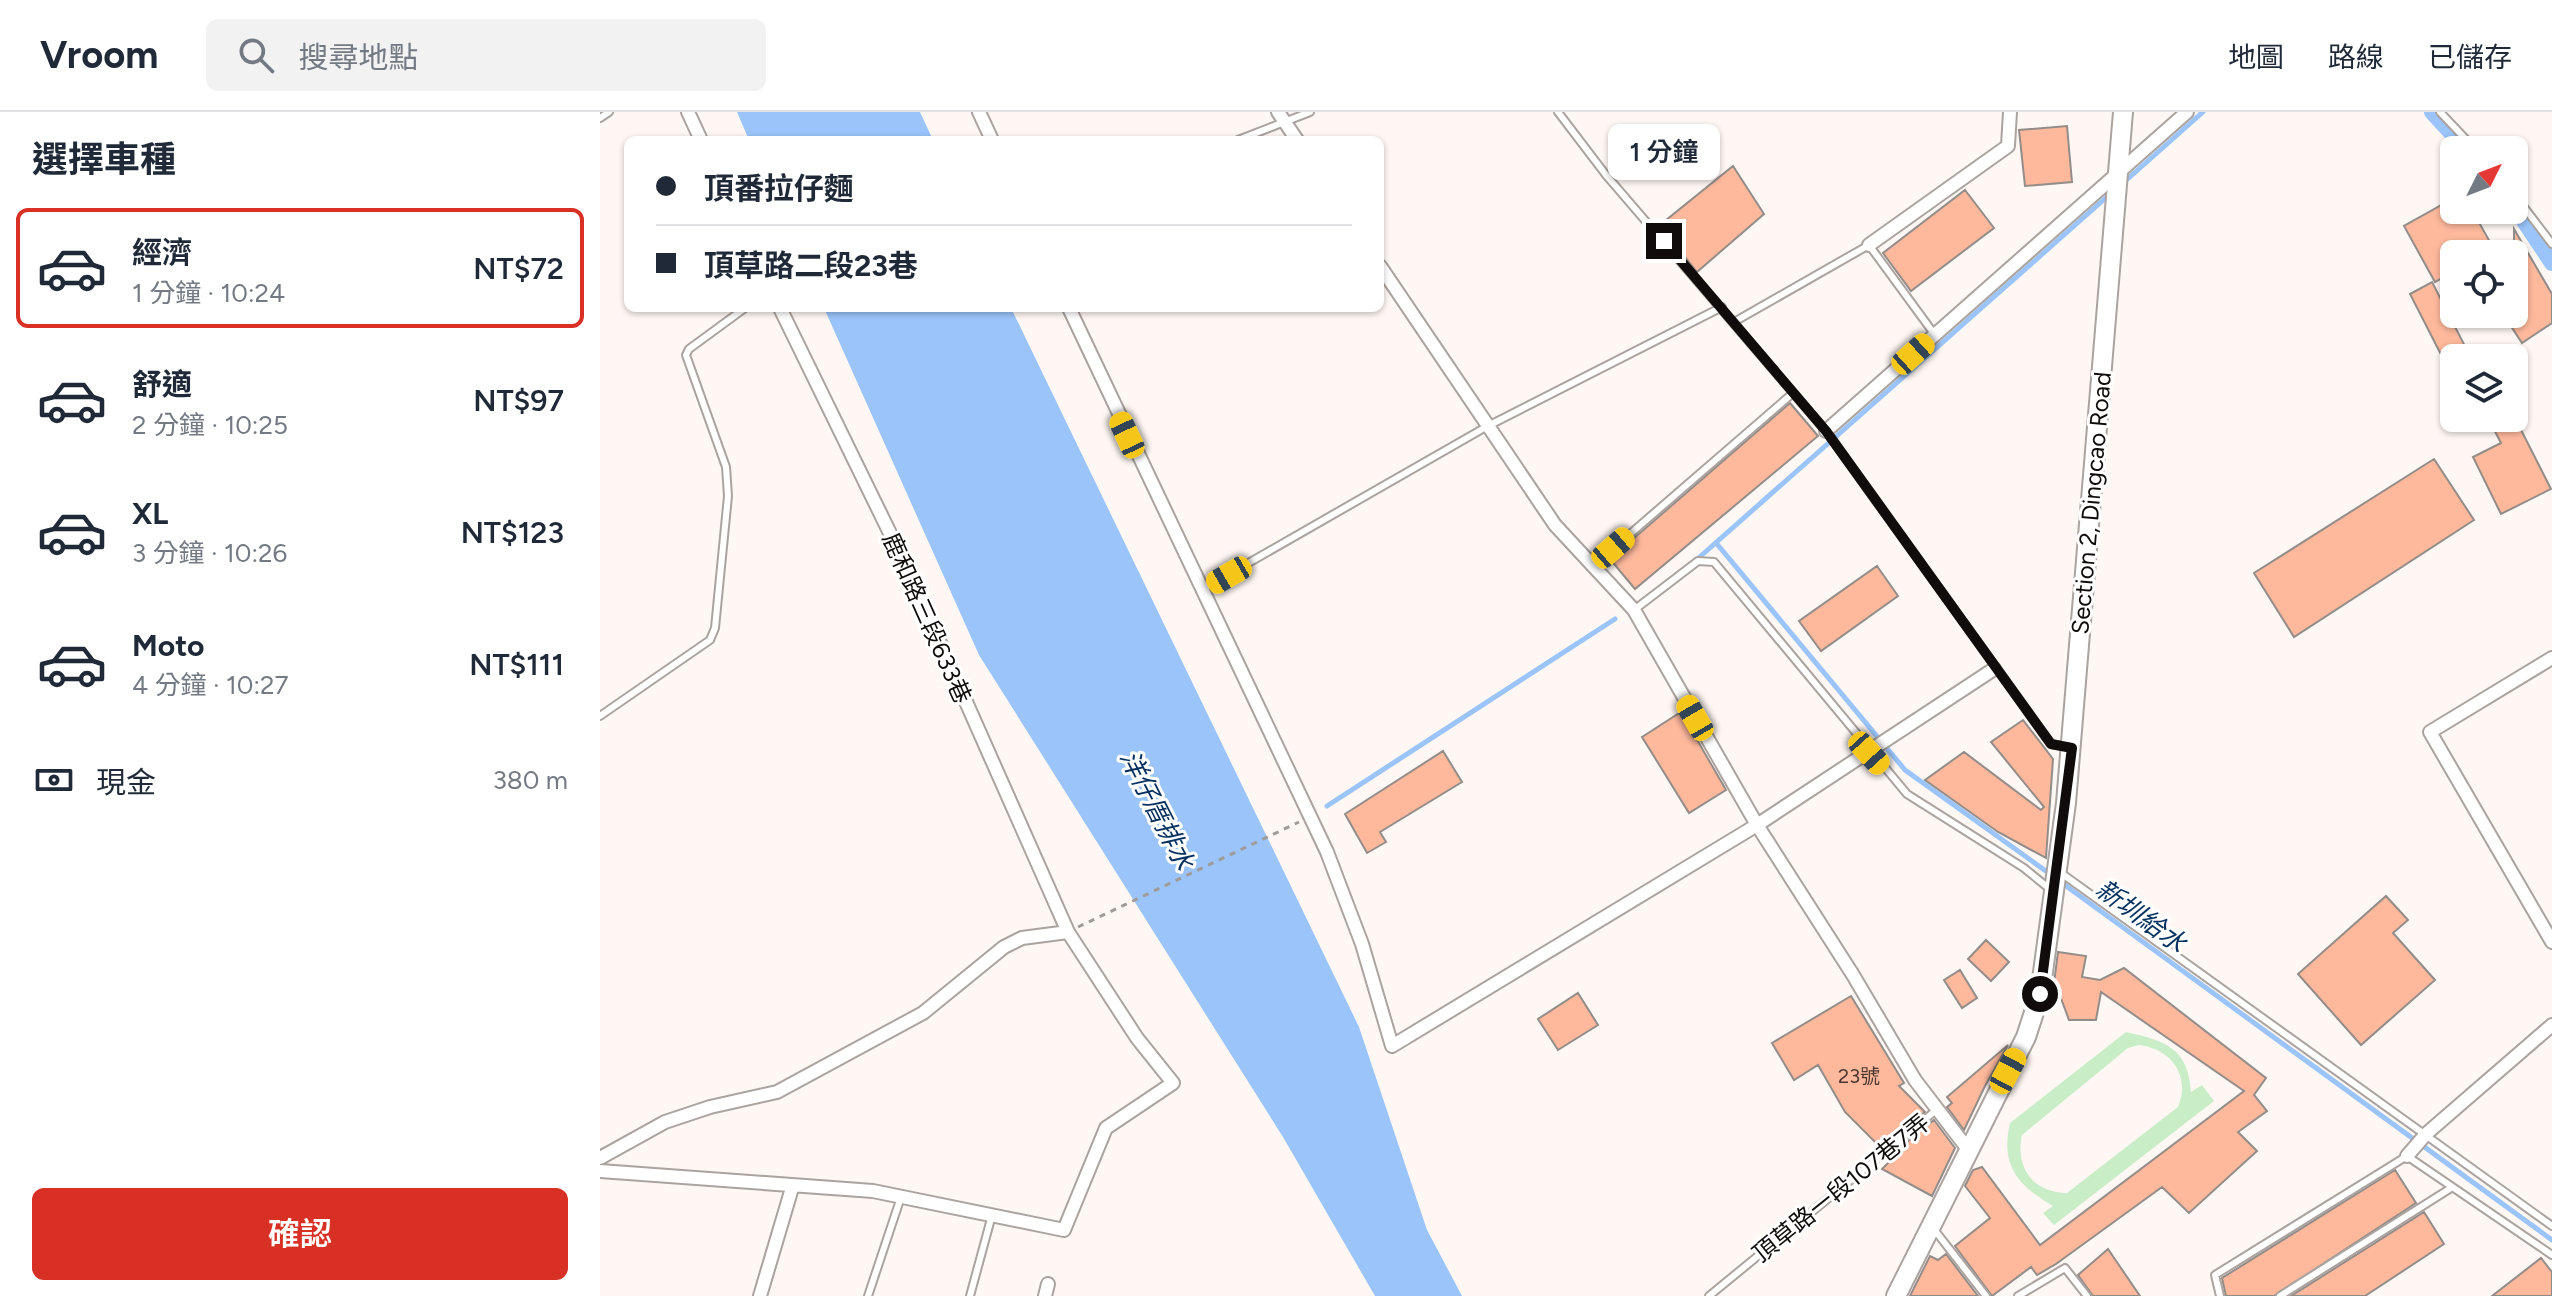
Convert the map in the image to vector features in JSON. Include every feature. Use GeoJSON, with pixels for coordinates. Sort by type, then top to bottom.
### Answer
{"type":"FeatureCollection","features":[{"type":"Feature","properties":{"kind":"street"},"geometry":{"type":"LineString","coordinates":[[688,112],[699,136]]}},
{"type":"Feature","properties":{"kind":"street"},"geometry":{"type":"LineString","coordinates":[[979,112],[990,136]]}},
{"type":"Feature","properties":{"kind":"street"},"geometry":{"type":"LineString","coordinates":[[1869,245],[2008,146],[2010,112]]}},
{"type":"Feature","properties":{"kind":"street","name":"Section 2, Dingcao Road"},"geometry":{"type":"LineString","coordinates":[[1896,1296],[2034,1016],[2055,894],[2072,748],[2123,112]]}},
{"type":"Feature","properties":{"kind":"street"},"geometry":{"type":"LineString","coordinates":[[1826,431],[2187,112]]}},
{"type":"Feature","properties":{"kind":"street"},"geometry":{"type":"LineString","coordinates":[[1282,117],[1294,136]]}},
{"type":"Feature","properties":{"kind":"street"},"geometry":{"type":"LineString","coordinates":[[1384,272],[1555,525],[1591,568],[1634,610],[1757,825],[1935,1111],[1967,1148]]}},
{"type":"Feature","properties":{"kind":"street","name":"鹿和路三段633巷"},"geometry":{"type":"LineString","coordinates":[[782,312],[905,564],[1068,932],[1137,1038],[1173,1083],[1106,1128],[1064,1230],[992,1215]]}},
{"type":"Feature","properties":{"kind":"street"},"geometry":{"type":"LineString","coordinates":[[1071,312],[1310,817],[1362,944],[1392,1046],[1757,825],[1994,669]]}},
{"type":"Feature","properties":{"kind":"street"},"geometry":{"type":"LineString","coordinates":[[2552,658],[2430,732],[2552,942]]}},
{"type":"Feature","properties":{"kind":"street"},"geometry":{"type":"LineString","coordinates":[[600,1158],[665,1122],[710,1107],[777,1092],[923,1013],[1004,947],[1022,938],[1068,932]]}},
{"type":"Feature","properties":{"kind":"street"},"geometry":{"type":"LineString","coordinates":[[2407,1156],[2426,1134],[2552,1025]]}},
{"type":"Feature","properties":{"kind":"street"},"geometry":{"type":"LineString","coordinates":[[600,1171],[901,1196],[992,1215]]}},
{"type":"Feature","properties":{"kind":"street"},"geometry":{"type":"LineString","coordinates":[[760,1296],[792,1188]]}},
{"type":"Feature","properties":{"kind":"lane"},"geometry":{"type":"LineString","coordinates":[[600,118],[609,112]]}},
{"type":"Feature","properties":{"kind":"lane"},"geometry":{"type":"LineString","coordinates":[[1246,136],[1282,117],[1310,112]]}},
{"type":"Feature","properties":{"kind":"lane"},"geometry":{"type":"LineString","coordinates":[[1558,112],[1606,175],[1826,431],[1994,669],[2051,744],[2072,748]]}},
{"type":"Feature","properties":{"kind":"lane"},"geometry":{"type":"LineString","coordinates":[[2440,112],[2463,136]]}},
{"type":"Feature","properties":{"kind":"lane"},"geometry":{"type":"LineString","coordinates":[[2528,212],[2552,244]]}},
{"type":"Feature","properties":{"kind":"lane"},"geometry":{"type":"LineString","coordinates":[[1734,322],[1869,245],[1935,335]]}},
{"type":"Feature","properties":{"kind":"lane"},"geometry":{"type":"LineString","coordinates":[[1203,589],[1486,427],[1722,307]]}},
{"type":"Feature","properties":{"kind":"lane"},"geometry":{"type":"LineString","coordinates":[[600,716],[710,640],[715,628],[728,496],[726,467],[686,355],[689,349],[740,312]]}},
{"type":"Feature","properties":{"kind":"lane"},"geometry":{"type":"LineString","coordinates":[[1591,568],[1793,393]]}},
{"type":"Feature","properties":{"kind":"lane"},"geometry":{"type":"LineString","coordinates":[[1634,610],[1698,561],[1714,562],[1869,753],[1907,794],[2024,868],[2055,894]]}},
{"type":"Feature","properties":{"kind":"lane"},"geometry":{"type":"LineString","coordinates":[[2058,871],[2552,1226]]}},
{"type":"Feature","properties":{"kind":"lane","name":"頂草路一段107巷7弄"},"geometry":{"type":"LineString","coordinates":[[1709,1296],[1884,1157],[1935,1111]]}},
{"type":"Feature","properties":{"kind":"lane"},"geometry":{"type":"LineString","coordinates":[[2220,1296],[2215,1275],[2407,1156],[2552,1255]]}},
{"type":"Feature","properties":{"kind":"lane"},"geometry":{"type":"LineString","coordinates":[[2280,1296],[2451,1188]]}},
{"type":"Feature","properties":{"kind":"lane"},"geometry":{"type":"LineString","coordinates":[[868,1296],[901,1196]]}},
{"type":"Feature","properties":{"kind":"lane"},"geometry":{"type":"LineString","coordinates":[[970,1296],[992,1215]]}},
{"type":"Feature","properties":{"kind":"lane"},"geometry":{"type":"LineString","coordinates":[[1931,1225],[1986,1296]]}},
{"type":"Feature","properties":{"kind":"lane"},"geometry":{"type":"LineString","coordinates":[[2018,1296],[2065,1268],[2087,1296]]}},
{"type":"Feature","properties":{"kind":"path"},"geometry":{"type":"LineString","coordinates":[[1068,932],[1310,817]]}},
{"type":"Feature","properties":{"kind":"green space"},"geometry":{"type":"Polygon","coordinates":[[[2126,1032],[2153,1039],[2172,1049],[2185,1065],[2191,1092],[2202,1085],[2214,1101],[2054,1225],[2043,1213],[2053,1206],[2021,1182],[2010,1162],[2010,1123],[2126,1032]],[[2139,1045],[2128,1048],[2022,1135],[2021,1157],[2029,1176],[2036,1183],[2055,1192],[2067,1193],[2178,1107],[2182,1084],[2180,1074],[2169,1058],[2139,1045]]]}},
{"type":"Feature","properties":{"kind":"water"},"geometry":{"type":"Polygon","coordinates":[[[737,112],[920,112],[931,136],[747,136],[737,112]]]}},
{"type":"Feature","properties":{"kind":"water","name":"洋仔厝排水"},"geometry":{"type":"Polygon","coordinates":[[[826,312],[1013,312],[1359,1027],[1427,1230],[1462,1296],[1375,1296],[1283,1137],[979,655],[826,312]]]}},
{"type":"Feature","properties":{"kind":"building"},"geometry":{"type":"Polygon","coordinates":[[[2067,126],[2072,182],[2025,186],[2019,130],[2067,126]]]}},
{"type":"Feature","properties":{"kind":"building"},"geometry":{"type":"Polygon","coordinates":[[[1733,166],[1764,214],[1697,272],[1660,225],[1733,166]]]}},
{"type":"Feature","properties":{"kind":"building"},"geometry":{"type":"Polygon","coordinates":[[[1965,190],[1994,228],[1911,291],[1883,253],[1965,190]]]}},
{"type":"Feature","properties":{"kind":"building"},"geometry":{"type":"Polygon","coordinates":[[[2440,206],[2440,224],[2480,224],[2489,240],[2440,240],[2440,279],[2435,282],[2404,226],[2440,206]]]}},
{"type":"Feature","properties":{"kind":"building"},"geometry":{"type":"Polygon","coordinates":[[[2528,253],[2552,294],[2552,323],[2522,343],[2512,328],[2528,328],[2528,253]]]}},
{"type":"Feature","properties":{"kind":"building"},"geometry":{"type":"Polygon","coordinates":[[[2432,282],[2440,298],[2440,328],[2456,328],[2464,344],[2440,344],[2440,353],[2410,294],[2432,282]]]}},
{"type":"Feature","properties":{"kind":"building"},"geometry":{"type":"Polygon","coordinates":[[[1790,403],[1818,436],[1635,589],[1610,559],[1790,403]]]}},
{"type":"Feature","properties":{"kind":"building"},"geometry":{"type":"Polygon","coordinates":[[[2495,432],[2522,432],[2551,489],[2501,514],[2473,457],[2501,443],[2495,432]]]}},
{"type":"Feature","properties":{"kind":"building"},"geometry":{"type":"Polygon","coordinates":[[[2434,459],[2474,520],[2294,637],[2254,573],[2434,459]]]}},
{"type":"Feature","properties":{"kind":"building"},"geometry":{"type":"Polygon","coordinates":[[[1877,566],[1898,596],[1821,651],[1799,621],[1877,566]]]}},
{"type":"Feature","properties":{"kind":"building"},"geometry":{"type":"Polygon","coordinates":[[[1681,712],[1726,790],[1689,813],[1642,737],[1681,712]]]}},
{"type":"Feature","properties":{"kind":"building"},"geometry":{"type":"Polygon","coordinates":[[[2023,720],[2053,759],[2046,858],[1998,832],[1925,780],[1964,752],[2041,810],[2044,807],[1991,742],[2023,720]]]}},
{"type":"Feature","properties":{"kind":"building"},"geometry":{"type":"Polygon","coordinates":[[[1443,751],[1462,782],[1380,832],[1386,842],[1367,853],[1345,814],[1443,751]]]}},
{"type":"Feature","properties":{"kind":"building"},"geometry":{"type":"Polygon","coordinates":[[[2386,896],[2408,920],[2393,933],[2435,980],[2361,1045],[2298,974],[2386,896]]]}},
{"type":"Feature","properties":{"kind":"building"},"geometry":{"type":"Polygon","coordinates":[[[1986,940],[2009,962],[1991,981],[1968,959],[1986,940]]]}},
{"type":"Feature","properties":{"kind":"building"},"geometry":{"type":"Polygon","coordinates":[[[2058,952],[2086,956],[2082,977],[2100,980],[2124,968],[2266,1078],[2254,1095],[2267,1111],[2238,1132],[2257,1151],[2189,1213],[2162,1187],[2056,1264],[2037,1275],[2031,1267],[1992,1296],[1955,1246],[1990,1218],[1965,1186],[1973,1170],[1982,1167],[2040,1245],[2244,1091],[2101,992],[2096,1020],[2069,1020],[2059,993],[2053,991],[2058,952]]]}},
{"type":"Feature","properties":{"kind":"building"},"geometry":{"type":"Polygon","coordinates":[[[1960,970],[1977,998],[1962,1008],[1944,980],[1960,970]]]}},
{"type":"Feature","properties":{"kind":"building"},"geometry":{"type":"Polygon","coordinates":[[[1578,993],[1598,1025],[1558,1050],[1538,1019],[1578,993]]]}},
{"type":"Feature","properties":{"kind":"building"},"geometry":{"type":"Polygon","coordinates":[[[1851,996],[1904,1083],[1899,1086],[1925,1112],[1881,1148],[1845,1112],[1818,1065],[1794,1080],[1772,1043],[1851,996]]]}},
{"type":"Feature","properties":{"kind":"building"},"geometry":{"type":"Polygon","coordinates":[[[2008,1045],[1964,1130],[1947,1107],[1952,1103],[1947,1097],[2008,1045]]]}},
{"type":"Feature","properties":{"kind":"building"},"geometry":{"type":"Polygon","coordinates":[[[1934,1120],[1955,1148],[1932,1196],[1882,1169],[1892,1159],[1890,1156],[1934,1120]]]}},
{"type":"Feature","properties":{"kind":"building"},"geometry":{"type":"Polygon","coordinates":[[[2395,1170],[2416,1203],[2274,1296],[2226,1296],[2222,1278],[2395,1170]]]}},
{"type":"Feature","properties":{"kind":"building"},"geometry":{"type":"Polygon","coordinates":[[[2424,1212],[2444,1244],[2365,1296],[2291,1296],[2424,1212]]]}},
{"type":"Feature","properties":{"kind":"building"},"geometry":{"type":"Polygon","coordinates":[[[2108,1249],[2140,1296],[2093,1296],[2078,1275],[2108,1249]]]}},
{"type":"Feature","properties":{"kind":"building"},"geometry":{"type":"Polygon","coordinates":[[[1946,1254],[1978,1296],[1910,1296],[1930,1256],[1938,1260],[1946,1254]]]}},
{"type":"Feature","properties":{"kind":"building"},"geometry":{"type":"Polygon","coordinates":[[[2541,1258],[2552,1272],[2552,1296],[2492,1296],[2541,1258]]]}},
{"type":"Feature","properties":{"kind":"waterway"},"geometry":{"type":"LineString","coordinates":[[2123,183],[2203,112]]}},
{"type":"Feature","properties":{"kind":"waterway"},"geometry":{"type":"LineString","coordinates":[[2432,112],[2454,136]]}},
{"type":"Feature","properties":{"kind":"waterway"},"geometry":{"type":"LineString","coordinates":[[1694,562],[2109,195]]}},
{"type":"Feature","properties":{"kind":"waterway"},"geometry":{"type":"LineString","coordinates":[[2526,224],[2552,263]]}},
{"type":"Feature","properties":{"kind":"waterway","name":"新圳給水"},"geometry":{"type":"LineString","coordinates":[[1717,544],[1905,770],[2050,874]]}},
{"type":"Feature","properties":{"kind":"waterway"},"geometry":{"type":"LineString","coordinates":[[1327,806],[1615,619]]}},
{"type":"Feature","properties":{"kind":"waterway","name":"新圳給水"},"geometry":{"type":"LineString","coordinates":[[2058,880],[2552,1240]]}},
{"type":"Feature","properties":{"kind":"route"},"geometry":{"type":"LineString","coordinates":[[1664,241],[1826,431],[1994,669],[2051,744],[2072,748],[2040,994]]}}]}
